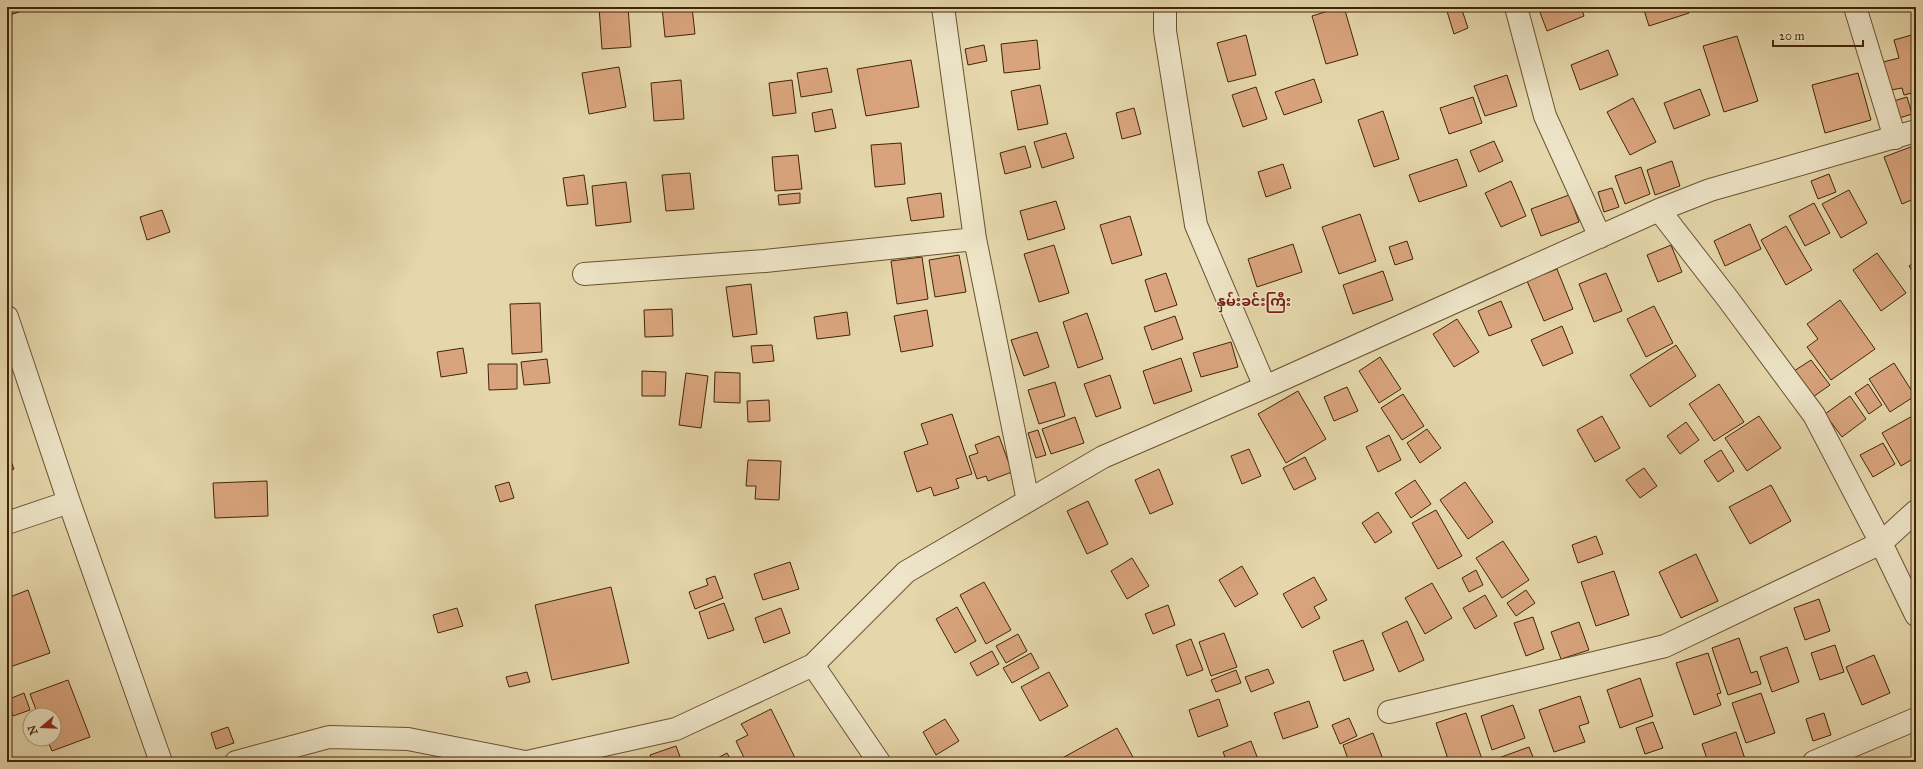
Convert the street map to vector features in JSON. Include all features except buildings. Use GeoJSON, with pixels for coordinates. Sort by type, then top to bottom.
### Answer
{"type":"FeatureCollection","features":[{"type":"Feature","properties":{"kind":"street"},"geometry":{"type":"LineString","coordinates":[[943,7],[975,239],[1028,501]]}},
{"type":"Feature","properties":{"kind":"street"},"geometry":{"type":"LineString","coordinates":[[1165,7],[1165,31],[1196,225],[1265,387]]}},
{"type":"Feature","properties":{"kind":"street"},"geometry":{"type":"LineString","coordinates":[[1516,7],[1545,116],[1600,236]]}},
{"type":"Feature","properties":{"kind":"street"},"geometry":{"type":"LineString","coordinates":[[1855,7],[1895,138]]}},
{"type":"Feature","properties":{"kind":"street"},"geometry":{"type":"LineString","coordinates":[[236,762],[329,738],[408,738],[526,762],[676,729],[813,665],[906,572],[1103,456],[1265,387],[1659,210],[1710,190],[1916,131]]}},
{"type":"Feature","properties":{"kind":"street"},"geometry":{"type":"LineString","coordinates":[[1659,210],[1728,299],[1814,415],[1881,543],[1916,615]]}},
{"type":"Feature","properties":{"kind":"street"},"geometry":{"type":"LineString","coordinates":[[584,274],[765,261],[975,239]]}},
{"type":"Feature","properties":{"kind":"street"},"geometry":{"type":"LineString","coordinates":[[7,317],[69,502],[160,762]]}},
{"type":"Feature","properties":{"kind":"street"},"geometry":{"type":"LineString","coordinates":[[7,523],[69,502]]}},
{"type":"Feature","properties":{"kind":"street"},"geometry":{"type":"LineString","coordinates":[[1388,712],[1665,646],[1881,543],[1916,511]]}},
{"type":"Feature","properties":{"kind":"street"},"geometry":{"type":"LineString","coordinates":[[813,665],[879,762]]}},
{"type":"Feature","properties":{"kind":"street"},"geometry":{"type":"LineString","coordinates":[[1814,762],[1916,719]]}},
{"type":"Feature","properties":{"kind":"district","name":"နှမ်းခင်းကြီး"},"geometry":{"type":"Point","coordinates":[1254,301]}}]}
